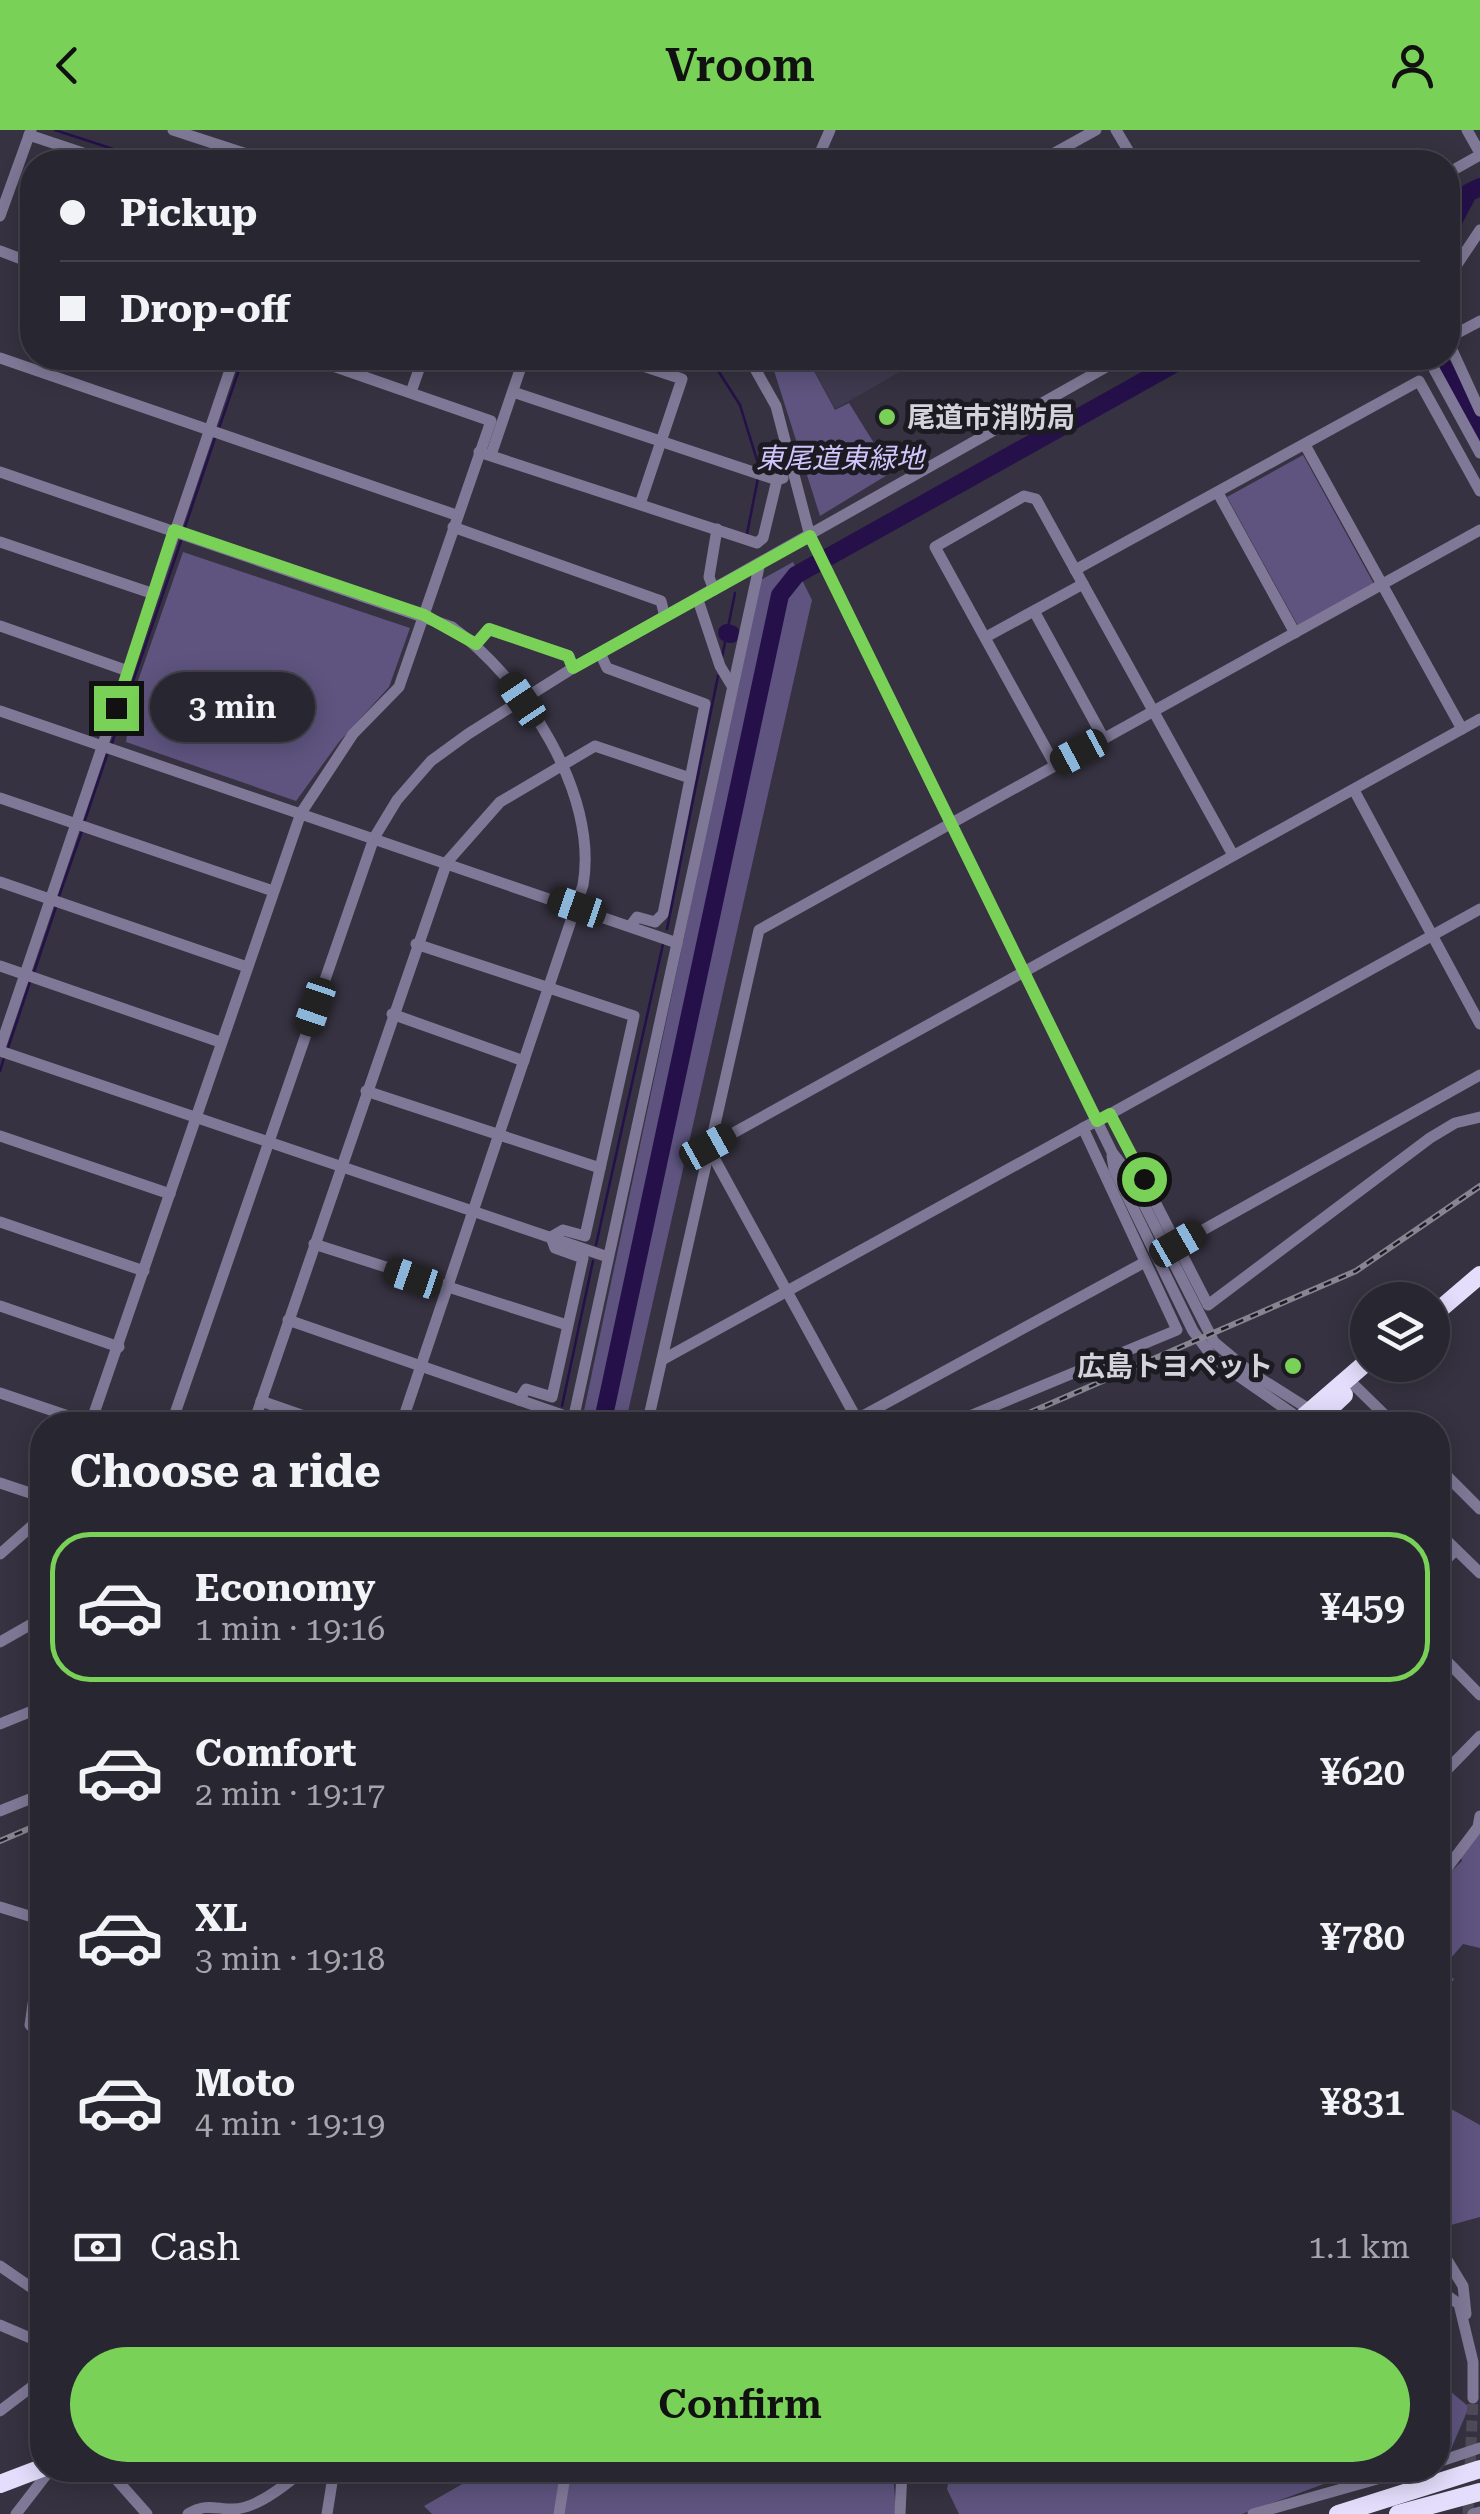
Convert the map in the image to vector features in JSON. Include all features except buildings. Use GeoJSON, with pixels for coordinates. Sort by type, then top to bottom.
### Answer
{"type":"FeatureCollection","features":[{"type":"Feature","properties":{"kind":"highway"},"geometry":{"type":"LineString","coordinates":[[1450,1301],[1480,1275]]}},
{"type":"Feature","properties":{"kind":"highway"},"geometry":{"type":"LineString","coordinates":[[1320,1412],[1350,1380]]}},
{"type":"Feature","properties":{"kind":"highway"},"geometry":{"type":"LineString","coordinates":[[1322,1412],[1358,1382]]}},
{"type":"Feature","properties":{"kind":"highway"},"geometry":{"type":"LineString","coordinates":[[1450,2479],[1480,2469]]}},
{"type":"Feature","properties":{"kind":"highway"},"geometry":{"type":"LineString","coordinates":[[0,2484],[30,2474]]}},
{"type":"Feature","properties":{"kind":"highway"},"geometry":{"type":"LineString","coordinates":[[1338,2514],[1439,2482]]}},
{"type":"Feature","properties":{"kind":"highway"},"geometry":{"type":"LineString","coordinates":[[1398,2514],[1480,2492]]}},
{"type":"Feature","properties":{"kind":"street"},"geometry":{"type":"LineString","coordinates":[[173,130],[234,150]]}},
{"type":"Feature","properties":{"kind":"street"},"geometry":{"type":"LineString","coordinates":[[1060,150],[1096,130]]}},
{"type":"Feature","properties":{"kind":"street"},"geometry":{"type":"LineString","coordinates":[[1467,130],[1480,154]]}},
{"type":"Feature","properties":{"kind":"street"},"geometry":{"type":"LineString","coordinates":[[30,133],[77,150]]}},
{"type":"Feature","properties":{"kind":"street"},"geometry":{"type":"LineString","coordinates":[[0,216],[20,161]]}},
{"type":"Feature","properties":{"kind":"street"},"geometry":{"type":"LineString","coordinates":[[1460,260],[1480,230]]}},
{"type":"Feature","properties":{"kind":"street"},"geometry":{"type":"LineString","coordinates":[[1460,365],[1478,402]]}},
{"type":"Feature","properties":{"kind":"street"},"geometry":{"type":"LineString","coordinates":[[35,370],[215,432],[661,601],[664,617]]}},
{"type":"Feature","properties":{"kind":"street"},"geometry":{"type":"LineString","coordinates":[[231,370],[215,432],[154,594],[108,747],[3,1051],[472,1214],[608,1257]]}},
{"type":"Feature","properties":{"kind":"street"},"geometry":{"type":"LineString","coordinates":[[346,370],[491,420],[485,453]]}},
{"type":"Feature","properties":{"kind":"street"},"geometry":{"type":"LineString","coordinates":[[411,392],[419,370]]}},
{"type":"Feature","properties":{"kind":"street"},"geometry":{"type":"LineString","coordinates":[[96,1412],[301,813],[341,749],[399,687],[455,521],[520,370]]}},
{"type":"Feature","properties":{"kind":"street"},"geometry":{"type":"LineString","coordinates":[[640,504],[682,379],[655,370]]}},
{"type":"Feature","properties":{"kind":"street"},"geometry":{"type":"LineString","coordinates":[[755,370],[776,406],[813,541],[1112,1152],[1114,1169],[1193,1331],[1214,1359],[1298,1412]]}},
{"type":"Feature","properties":{"kind":"street"},"geometry":{"type":"LineString","coordinates":[[175,1412],[374,838],[397,800],[431,761],[573,668],[813,541],[1102,370]]}},
{"type":"Feature","properties":{"kind":"street"},"geometry":{"type":"LineString","coordinates":[[1435,370],[1480,452]]}},
{"type":"Feature","properties":{"kind":"street"},"geometry":{"type":"LineString","coordinates":[[1075,570],[1418,381],[1480,490]]}},
{"type":"Feature","properties":{"kind":"street"},"geometry":{"type":"LineString","coordinates":[[513,392],[776,480],[794,473]]}},
{"type":"Feature","properties":{"kind":"street"},"geometry":{"type":"LineString","coordinates":[[1305,446],[1462,729]]}},
{"type":"Feature","properties":{"kind":"street"},"geometry":{"type":"LineString","coordinates":[[485,453],[757,543],[764,538],[776,480]]}},
{"type":"Feature","properties":{"kind":"street"},"geometry":{"type":"LineString","coordinates":[[0,472],[424,615],[476,644],[496,662],[562,765],[587,836],[587,861],[577,907],[405,1412]]}},
{"type":"Feature","properties":{"kind":"street"},"geometry":{"type":"LineString","coordinates":[[1218,492],[1296,633]]}},
{"type":"Feature","properties":{"kind":"street"},"geometry":{"type":"LineString","coordinates":[[1055,765],[935,548],[1024,496],[1036,500],[1233,855]]}},
{"type":"Feature","properties":{"kind":"street"},"geometry":{"type":"LineString","coordinates":[[714,590],[710,577],[717,529]]}},
{"type":"Feature","properties":{"kind":"street"},"geometry":{"type":"LineString","coordinates":[[650,1412],[760,930],[950,821],[1480,530]]}},
{"type":"Feature","properties":{"kind":"street"},"geometry":{"type":"LineString","coordinates":[[0,542],[154,594]]}},
{"type":"Feature","properties":{"kind":"street"},"geometry":{"type":"LineString","coordinates":[[575,1412],[759,567]]}},
{"type":"Feature","properties":{"kind":"street"},"geometry":{"type":"LineString","coordinates":[[986,637],[1083,584]]}},
{"type":"Feature","properties":{"kind":"street"},"geometry":{"type":"LineString","coordinates":[[698,600],[720,666],[732,686]]}},
{"type":"Feature","properties":{"kind":"street"},"geometry":{"type":"LineString","coordinates":[[1034,611],[1104,739]]}},
{"type":"Feature","properties":{"kind":"street"},"geometry":{"type":"LineString","coordinates":[[0,626],[128,671]]}},
{"type":"Feature","properties":{"kind":"street"},"geometry":{"type":"LineString","coordinates":[[476,644],[489,629],[568,656],[573,668]]}},
{"type":"Feature","properties":{"kind":"street"},"geometry":{"type":"LineString","coordinates":[[600,653],[607,668],[705,704],[662,914],[655,922],[637,916],[631,925]]}},
{"type":"Feature","properties":{"kind":"street"},"geometry":{"type":"LineString","coordinates":[[0,710],[677,943]]}},
{"type":"Feature","properties":{"kind":"street"},"geometry":{"type":"LineString","coordinates":[[708,1147],[1233,855],[1355,792],[1480,719]]}},
{"type":"Feature","properties":{"kind":"street"},"geometry":{"type":"LineString","coordinates":[[257,1412],[447,862],[485,814],[522,785],[595,746],[690,778]]}},
{"type":"Feature","properties":{"kind":"street"},"geometry":{"type":"LineString","coordinates":[[1355,792],[1480,1024]]}},
{"type":"Feature","properties":{"kind":"street"},"geometry":{"type":"LineString","coordinates":[[0,798],[273,891]]}},
{"type":"Feature","properties":{"kind":"street"},"geometry":{"type":"LineString","coordinates":[[0,882],[247,967]]}},
{"type":"Feature","properties":{"kind":"street"},"geometry":{"type":"LineString","coordinates":[[662,1360],[1480,909]]}},
{"type":"Feature","properties":{"kind":"street"},"geometry":{"type":"LineString","coordinates":[[416,944],[634,1016],[585,1236],[563,1230],[551,1237]]}},
{"type":"Feature","properties":{"kind":"street"},"geometry":{"type":"LineString","coordinates":[[0,966],[220,1042]]}},
{"type":"Feature","properties":{"kind":"street"},"geometry":{"type":"LineString","coordinates":[[392,1014],[524,1061]]}},
{"type":"Feature","properties":{"kind":"street"},"geometry":{"type":"LineString","coordinates":[[1178,1244],[1480,1076]]}},
{"type":"Feature","properties":{"kind":"street"},"geometry":{"type":"LineString","coordinates":[[366,1091],[498,1138],[600,1168]]}},
{"type":"Feature","properties":{"kind":"street"},"geometry":{"type":"LineString","coordinates":[[1110,1114],[1208,1304],[1430,1138],[1454,1123],[1480,1117]]}},
{"type":"Feature","properties":{"kind":"street"},"geometry":{"type":"LineString","coordinates":[[979,1412],[1177,1330],[1084,1128]]}},
{"type":"Feature","properties":{"kind":"street"},"geometry":{"type":"LineString","coordinates":[[0,1136],[170,1194]]}},
{"type":"Feature","properties":{"kind":"street"},"geometry":{"type":"LineString","coordinates":[[708,1147],[853,1412]]}},
{"type":"Feature","properties":{"kind":"street"},"geometry":{"type":"LineString","coordinates":[[0,1222],[144,1271]]}},
{"type":"Feature","properties":{"kind":"street"},"geometry":{"type":"LineString","coordinates":[[519,1400],[526,1389],[552,1397],[583,1258],[555,1248],[551,1237]]}},
{"type":"Feature","properties":{"kind":"street"},"geometry":{"type":"LineString","coordinates":[[314,1244],[567,1325]]}},
{"type":"Feature","properties":{"kind":"street"},"geometry":{"type":"LineString","coordinates":[[876,1412],[1145,1262]]}},
{"type":"Feature","properties":{"kind":"street"},"geometry":{"type":"LineString","coordinates":[[0,1306],[119,1346]]}},
{"type":"Feature","properties":{"kind":"street"},"geometry":{"type":"LineString","coordinates":[[288,1320],[548,1412]]}},
{"type":"Feature","properties":{"kind":"street"},"geometry":{"type":"LineString","coordinates":[[1354,1385],[1382,1412]]}},
{"type":"Feature","properties":{"kind":"street"},"geometry":{"type":"LineString","coordinates":[[0,1393],[55,1412]]}},
{"type":"Feature","properties":{"kind":"street"},"geometry":{"type":"LineString","coordinates":[[261,1401],[293,1412]]}},
{"type":"Feature","properties":{"kind":"street"},"geometry":{"type":"LineString","coordinates":[[1450,1479],[1480,1509]]}},
{"type":"Feature","properties":{"kind":"street"},"geometry":{"type":"LineString","coordinates":[[0,1483],[30,1494]]}},
{"type":"Feature","properties":{"kind":"street"},"geometry":{"type":"LineString","coordinates":[[0,1554],[30,1528]]}},
{"type":"Feature","properties":{"kind":"street"},"geometry":{"type":"LineString","coordinates":[[1450,1544],[1480,1573]]}},
{"type":"Feature","properties":{"kind":"street"},"geometry":{"type":"LineString","coordinates":[[1450,1556],[1456,1550]]}},
{"type":"Feature","properties":{"kind":"street"},"geometry":{"type":"LineString","coordinates":[[0,1642],[30,1625]]}},
{"type":"Feature","properties":{"kind":"street"},"geometry":{"type":"LineString","coordinates":[[1452,1666],[1480,1695]]}},
{"type":"Feature","properties":{"kind":"street"},"geometry":{"type":"LineString","coordinates":[[0,1724],[30,1711]]}},
{"type":"Feature","properties":{"kind":"street"},"geometry":{"type":"LineString","coordinates":[[1450,1767],[1480,1736]]}},
{"type":"Feature","properties":{"kind":"street"},"geometry":{"type":"LineString","coordinates":[[0,1812],[30,1799]]}},
{"type":"Feature","properties":{"kind":"street"},"geometry":{"type":"LineString","coordinates":[[1450,1864],[1478,1827],[1480,1816]]}},
{"type":"Feature","properties":{"kind":"street"},"geometry":{"type":"LineString","coordinates":[[0,1907],[30,1916]]}},
{"type":"Feature","properties":{"kind":"street"},"geometry":{"type":"LineString","coordinates":[[1450,2265],[1463,2286],[1467,2317],[1462,2322]]}},
{"type":"Feature","properties":{"kind":"street"},"geometry":{"type":"LineString","coordinates":[[0,2266],[30,2287]]}},
{"type":"Feature","properties":{"kind":"street"},"geometry":{"type":"LineString","coordinates":[[1450,2298],[1459,2304],[1473,2362],[1473,2398]]}},
{"type":"Feature","properties":{"kind":"street"},"geometry":{"type":"LineString","coordinates":[[0,2325],[30,2339]]}},
{"type":"Feature","properties":{"kind":"street"},"geometry":{"type":"LineString","coordinates":[[0,2411],[30,2388]]}},
{"type":"Feature","properties":{"kind":"street"},"geometry":{"type":"LineString","coordinates":[[1450,2458],[1480,2448]]}},
{"type":"Feature","properties":{"kind":"street"},"geometry":{"type":"LineString","coordinates":[[16,2514],[37,2482]]}},
{"type":"Feature","properties":{"kind":"street"},"geometry":{"type":"LineString","coordinates":[[119,2482],[147,2514]]}},
{"type":"Feature","properties":{"kind":"street"},"geometry":{"type":"LineString","coordinates":[[188,2514],[210,2505],[230,2512],[286,2482]]}},
{"type":"Feature","properties":{"kind":"street"},"geometry":{"type":"LineString","coordinates":[[327,2514],[332,2482]]}},
{"type":"Feature","properties":{"kind":"street"},"geometry":{"type":"LineString","coordinates":[[559,2514],[564,2482]]}},
{"type":"Feature","properties":{"kind":"street"},"geometry":{"type":"LineString","coordinates":[[900,2514],[901,2482]]}},
{"type":"Feature","properties":{"kind":"street"},"geometry":{"type":"LineString","coordinates":[[1253,2514],[1366,2482]]}},
{"type":"Feature","properties":{"kind":"shaded area"},"geometry":{"type":"Polygon","coordinates":[[[814,370],[903,370],[835,409],[814,370]]]}},
{"type":"Feature","properties":{"kind":"green space","name":"東尾道東緑地"},"geometry":{"type":"Polygon","coordinates":[[[774,370],[813,370],[835,410],[849,403],[892,472],[820,516],[774,370]]]}},
{"type":"Feature","properties":{"kind":"green space"},"geometry":{"type":"Polygon","coordinates":[[[1303,455],[1374,584],[1298,626],[1227,497],[1303,455]]]}},
{"type":"Feature","properties":{"kind":"green space"},"geometry":{"type":"Polygon","coordinates":[[[183,552],[410,628],[389,687],[339,742],[296,801],[126,742],[133,695],[183,552]]]}},
{"type":"Feature","properties":{"kind":"green space"},"geometry":{"type":"Polygon","coordinates":[[[793,562],[812,600],[628,1412],[584,1412],[759,581],[793,562]]]}},
{"type":"Feature","properties":{"kind":"green space"},"geometry":{"type":"Polygon","coordinates":[[[1480,1827],[1480,1948],[1463,1944],[1450,1959],[1450,1872],[1462,1861],[1460,1854],[1480,1827]]]}},
{"type":"Feature","properties":{"kind":"green space"},"geometry":{"type":"Polygon","coordinates":[[[1450,2108],[1480,2125],[1480,2217],[1450,2225],[1450,2108]]]}},
{"type":"Feature","properties":{"kind":"green space"},"geometry":{"type":"Polygon","coordinates":[[[1450,2391],[1469,2407],[1450,2449],[1450,2391]]]}},
{"type":"Feature","properties":{"kind":"green space"},"geometry":{"type":"Polygon","coordinates":[[[894,2482],[896,2514],[432,2514],[424,2506],[464,2483],[894,2482]]]}},
{"type":"Feature","properties":{"kind":"green space"},"geometry":{"type":"Polygon","coordinates":[[[948,2482],[1329,2482],[1242,2514],[959,2514],[947,2489],[948,2482]]]}},
{"type":"Feature","properties":{"kind":"waterway"},"geometry":{"type":"LineString","coordinates":[[55,130],[116,150]]}},
{"type":"Feature","properties":{"kind":"waterway"},"geometry":{"type":"LineString","coordinates":[[1460,208],[1468,193],[1480,187]]}},
{"type":"Feature","properties":{"kind":"waterway"},"geometry":{"type":"LineString","coordinates":[[218,431],[239,370]]}},
{"type":"Feature","properties":{"kind":"waterway"},"geometry":{"type":"LineString","coordinates":[[718,370],[740,405],[760,470]]}},
{"type":"Feature","properties":{"kind":"waterway"},"geometry":{"type":"LineString","coordinates":[[605,1412],[780,595],[796,575],[1163,370]]}},
{"type":"Feature","properties":{"kind":"waterway"},"geometry":{"type":"LineString","coordinates":[[1445,370],[1480,432]]}},
{"type":"Feature","properties":{"kind":"waterway"},"geometry":{"type":"LineString","coordinates":[[184,530],[215,438]]}},
{"type":"Feature","properties":{"kind":"waterway"},"geometry":{"type":"LineString","coordinates":[[747,534],[758,478]]}},
{"type":"Feature","properties":{"kind":"waterway"},"geometry":{"type":"LineString","coordinates":[[112,743],[182,538]]}},
{"type":"Feature","properties":{"kind":"waterway"},"geometry":{"type":"LineString","coordinates":[[722,657],[735,593]]}},
{"type":"Feature","properties":{"kind":"waterway"},"geometry":{"type":"LineString","coordinates":[[727,633],[731,634]]}},
{"type":"Feature","properties":{"kind":"waterway"},"geometry":{"type":"LineString","coordinates":[[667,929],[718,676]]}},
{"type":"Feature","properties":{"kind":"waterway"},"geometry":{"type":"LineString","coordinates":[[84,823],[107,755]]}},
{"type":"Feature","properties":{"kind":"waterway"},"geometry":{"type":"LineString","coordinates":[[58,899],[82,831]]}},
{"type":"Feature","properties":{"kind":"waterway"},"geometry":{"type":"LineString","coordinates":[[33,975],[56,907]]}},
{"type":"Feature","properties":{"kind":"waterway"},"geometry":{"type":"LineString","coordinates":[[596,1245],[663,944]]}},
{"type":"Feature","properties":{"kind":"waterway"},"geometry":{"type":"LineString","coordinates":[[7,1051],[30,982]]}},
{"type":"Feature","properties":{"kind":"waterway"},"geometry":{"type":"LineString","coordinates":[[0,1071],[4,1058]]}},
{"type":"Feature","properties":{"kind":"waterway"},"geometry":{"type":"LineString","coordinates":[[562,1406],[593,1261]]}},
{"type":"Feature","properties":{"kind":"tunnel"},"geometry":{"type":"LineString","coordinates":[[1468,2514],[1473,2398]]}},
{"type":"Feature","properties":{"kind":"railway"},"geometry":{"type":"LineString","coordinates":[[1031,1412],[1356,1271],[1480,1186]]}},
{"type":"Feature","properties":{"kind":"railway"},"geometry":{"type":"LineString","coordinates":[[0,1841],[30,1828]]}},
{"type":"Feature","properties":{"kind":"place","name":"尾道市消防局"},"geometry":{"type":"Point","coordinates":[887,417]}},
{"type":"Feature","properties":{"kind":"place","name":"広島トヨペット"},"geometry":{"type":"Point","coordinates":[1293,1366]}},
{"type":"Feature","properties":{"kind":"route"},"geometry":{"type":"LineString","coordinates":[[116,708],[174,530],[424,615],[452,627],[476,644],[489,629],[568,656],[573,668],[810,536],[1097,1121],[1110,1114],[1144,1179]]}}]}
